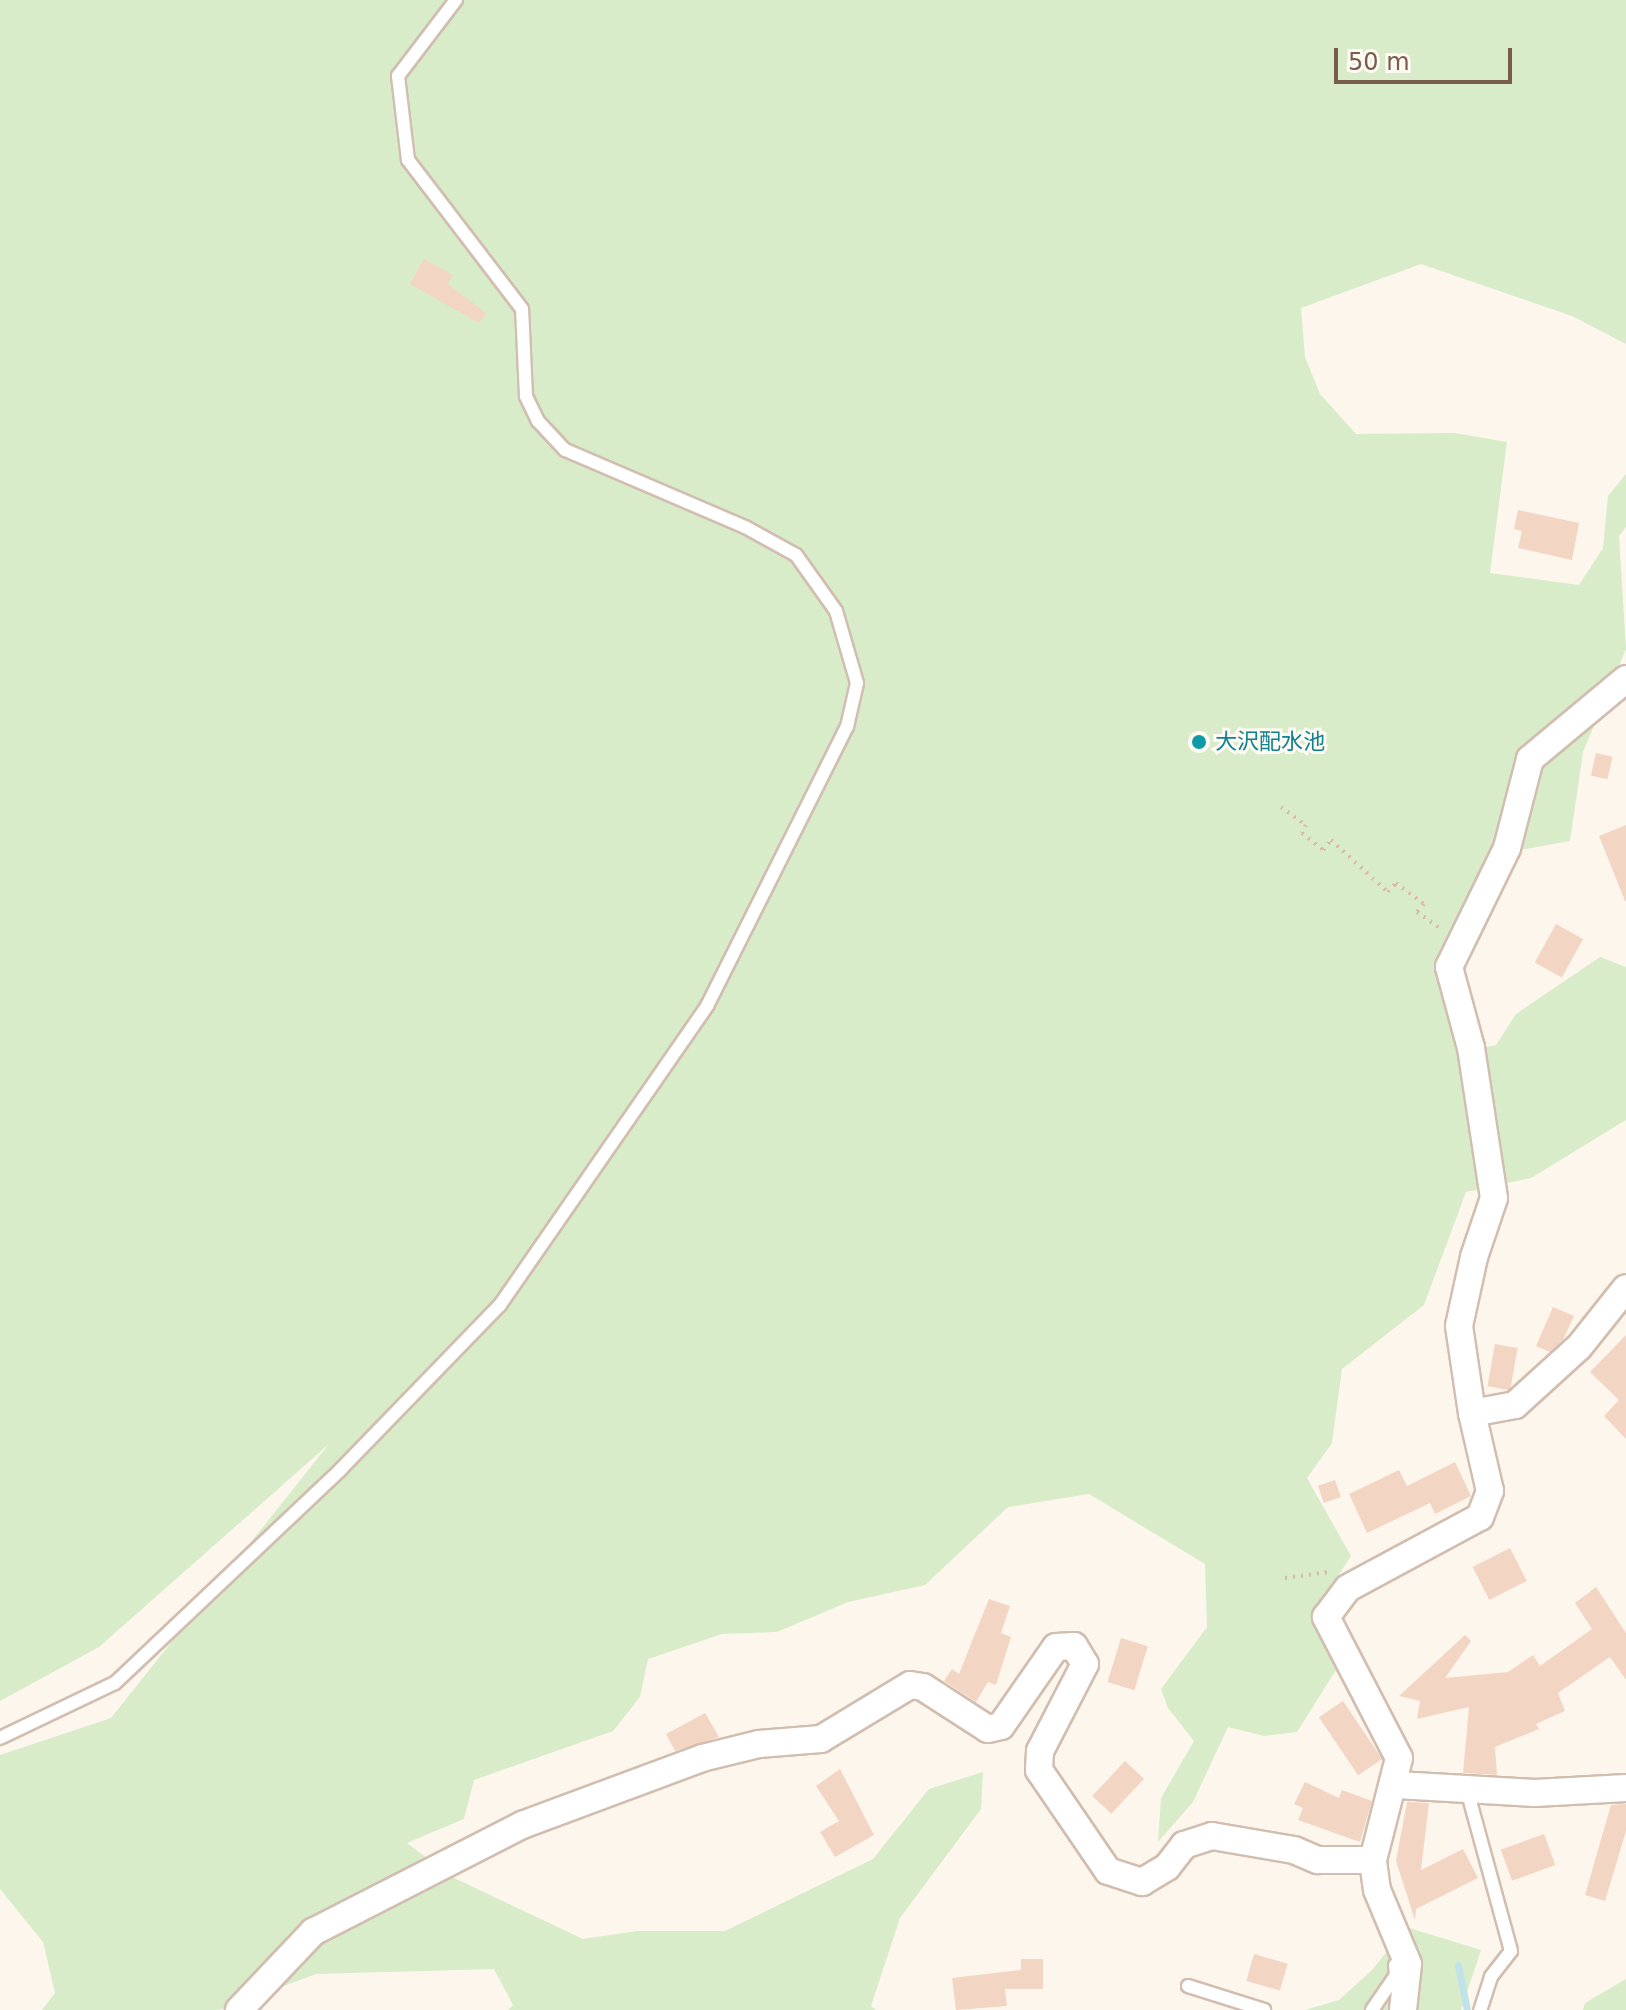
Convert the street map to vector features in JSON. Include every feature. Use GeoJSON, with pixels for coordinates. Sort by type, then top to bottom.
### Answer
{"type":"FeatureCollection","features":[{"type":"Feature","properties":{"kind":"street"},"geometry":{"type":"LineString","coordinates":[[1403,2010],[1408,1964],[1377,1890],[1373,1860],[1397,1785],[1399,1758],[1326,1617],[1348,1588],[1480,1517],[1490,1491],[1472,1413],[1459,1326],[1474,1257],[1494,1198],[1471,1048],[1449,967],[1507,848],[1530,759],[1626,679]]}},
{"type":"Feature","properties":{"kind":"street"},"geometry":{"type":"LineString","coordinates":[[1472,1413],[1515,1405],[1579,1347],[1626,1288]]}},
{"type":"Feature","properties":{"kind":"street"},"geometry":{"type":"LineString","coordinates":[[239,2010],[313,1932],[522,1825],[702,1758],[759,1744],[821,1739],[910,1685],[923,1687],[988,1729],[1001,1726],[1056,1647],[1074,1646],[1085,1664],[1040,1751],[1039,1770],[1108,1871],[1142,1882],[1167,1867],[1184,1845],[1212,1836],[1294,1850],[1318,1860],[1373,1860]]}},
{"type":"Feature","properties":{"kind":"street"},"geometry":{"type":"LineString","coordinates":[[1397,1785],[1548,1793],[1626,1788]]}},
{"type":"Feature","properties":{"kind":"lane"},"geometry":{"type":"LineString","coordinates":[[0,1738],[115,1683],[340,1470],[500,1305],[707,1006],[847,727],[857,683],[836,611],[796,555],[745,527],[565,450],[538,421],[526,396],[522,309],[408,160],[398,76],[456,0]]}},
{"type":"Feature","properties":{"kind":"lane"},"geometry":{"type":"LineString","coordinates":[[1467,1790],[1511,1951],[1491,1977],[1480,2010]]}},
{"type":"Feature","properties":{"kind":"lane"},"geometry":{"type":"LineString","coordinates":[[1372,2010],[1396,1975],[1393,1928]]}},
{"type":"Feature","properties":{"kind":"lane"},"geometry":{"type":"LineString","coordinates":[[1188,1986],[1264,2010]]}},
{"type":"Feature","properties":{"kind":"path"},"geometry":{"type":"LineString","coordinates":[[1281,807],[1306,825],[1302,833],[1323,850],[1331,840],[1388,892],[1396,883],[1424,904],[1417,912],[1462,943]]}},
{"type":"Feature","properties":{"kind":"path"},"geometry":{"type":"LineString","coordinates":[[1285,1578],[1326,1570],[1348,1588]]}},
{"type":"Feature","properties":{"kind":"green space"},"geometry":{"type":"Polygon","coordinates":[[[0,0],[1626,0],[1626,344],[1572,316],[1421,264],[1301,308],[1305,357],[1320,394],[1356,434],[1455,433],[1507,442],[1490,573],[1579,585],[1603,548],[1608,496],[1626,474],[1626,527],[1619,536],[1626,649],[1583,752],[1570,841],[1487,856],[1441,962],[1459,1053],[1496,1045],[1516,1014],[1600,957],[1626,967],[1626,1120],[1531,1178],[1466,1192],[1424,1305],[1342,1369],[1332,1443],[1307,1478],[1351,1556],[1310,1619],[1341,1662],[1297,1732],[1264,1736],[1228,1727],[1193,1802],[1158,1842],[1161,1798],[1194,1741],[1168,1708],[1161,1689],[1207,1627],[1205,1564],[1089,1494],[1008,1507],[925,1585],[848,1602],[777,1632],[722,1634],[648,1659],[640,1697],[613,1731],[474,1780],[464,1819],[407,1843],[452,1877],[583,1939],[637,1931],[725,1931],[873,1859],[929,1789],[983,1772],[981,1809],[900,1918],[871,2006],[876,2010],[508,2010],[513,2005],[494,1969],[316,1974],[219,2010],[42,2010],[55,1993],[43,1942],[0,1889],[0,1755],[111,1718],[329,1444],[99,1647],[0,1701],[0,0]]]}},
{"type":"Feature","properties":{"kind":"green space"},"geometry":{"type":"Polygon","coordinates":[[[1406,1927],[1481,1950],[1461,2010],[1305,2010],[1339,2000],[1373,1969],[1406,1927]]]}},
{"type":"Feature","properties":{"kind":"green space"},"geometry":{"type":"Polygon","coordinates":[[[1626,1979],[1626,2010],[1583,2010],[1585,2003],[1626,1979]]]}},
{"type":"Feature","properties":{"kind":"building"},"geometry":{"type":"Polygon","coordinates":[[[424,259],[453,275],[448,284],[486,313],[479,323],[410,284],[424,259]]]}},
{"type":"Feature","properties":{"kind":"building"},"geometry":{"type":"Polygon","coordinates":[[[1518,510],[1579,523],[1572,560],[1518,548],[1522,531],[1514,529],[1518,510]]]}},
{"type":"Feature","properties":{"kind":"building"},"geometry":{"type":"Polygon","coordinates":[[[1596,753],[1613,757],[1607,779],[1591,775],[1596,753]]]}},
{"type":"Feature","properties":{"kind":"building"},"geometry":{"type":"Polygon","coordinates":[[[1626,825],[1626,901],[1625,901],[1599,836],[1626,825]]]}},
{"type":"Feature","properties":{"kind":"building"},"geometry":{"type":"Polygon","coordinates":[[[1556,924],[1583,939],[1562,978],[1535,962],[1556,924]]]}},
{"type":"Feature","properties":{"kind":"building"},"geometry":{"type":"Polygon","coordinates":[[[1553,1307],[1574,1316],[1563,1340],[1550,1352],[1536,1346],[1553,1307]]]}},
{"type":"Feature","properties":{"kind":"building"},"geometry":{"type":"Polygon","coordinates":[[[1626,1335],[1626,1439],[1604,1416],[1619,1400],[1590,1372],[1626,1335]]]}},
{"type":"Feature","properties":{"kind":"building"},"geometry":{"type":"Polygon","coordinates":[[[1495,1344],[1518,1348],[1510,1390],[1488,1386],[1495,1344]]]}},
{"type":"Feature","properties":{"kind":"building"},"geometry":{"type":"Polygon","coordinates":[[[1455,1462],[1471,1496],[1435,1514],[1430,1503],[1367,1533],[1349,1494],[1399,1470],[1407,1486],[1455,1462]]]}},
{"type":"Feature","properties":{"kind":"building"},"geometry":{"type":"Polygon","coordinates":[[[1335,1480],[1341,1497],[1324,1503],[1318,1486],[1335,1480]]]}},
{"type":"Feature","properties":{"kind":"building"},"geometry":{"type":"Polygon","coordinates":[[[1510,1548],[1527,1581],[1489,1600],[1473,1567],[1510,1548]]]}},
{"type":"Feature","properties":{"kind":"building"},"geometry":{"type":"Polygon","coordinates":[[[1596,1587],[1626,1633],[1626,1680],[1610,1657],[1558,1693],[1565,1711],[1536,1724],[1539,1729],[1495,1747],[1497,1775],[1463,1773],[1469,1707],[1417,1719],[1420,1701],[1399,1696],[1465,1635],[1471,1641],[1445,1678],[1508,1672],[1533,1655],[1540,1666],[1592,1629],[1575,1603],[1596,1587]]]}},
{"type":"Feature","properties":{"kind":"building"},"geometry":{"type":"Polygon","coordinates":[[[989,1599],[1010,1606],[1001,1633],[1011,1637],[996,1685],[988,1682],[976,1702],[944,1681],[952,1669],[959,1674],[989,1599]]]}},
{"type":"Feature","properties":{"kind":"building"},"geometry":{"type":"Polygon","coordinates":[[[1121,1638],[1148,1646],[1134,1690],[1108,1682],[1121,1638]]]}},
{"type":"Feature","properties":{"kind":"building"},"geometry":{"type":"Polygon","coordinates":[[[1343,1701],[1382,1759],[1358,1775],[1319,1717],[1343,1701]]]}},
{"type":"Feature","properties":{"kind":"building"},"geometry":{"type":"Polygon","coordinates":[[[705,1713],[719,1737],[675,1751],[666,1734],[705,1713]]]}},
{"type":"Feature","properties":{"kind":"building"},"geometry":{"type":"Polygon","coordinates":[[[1125,1761],[1144,1779],[1111,1814],[1092,1796],[1125,1761]]]}},
{"type":"Feature","properties":{"kind":"building"},"geometry":{"type":"Polygon","coordinates":[[[840,1769],[874,1835],[835,1857],[820,1832],[839,1821],[816,1786],[840,1769]]]}},
{"type":"Feature","properties":{"kind":"building"},"geometry":{"type":"Polygon","coordinates":[[[1305,1782],[1339,1798],[1342,1790],[1372,1801],[1360,1842],[1298,1820],[1303,1808],[1294,1804],[1305,1782]]]}},
{"type":"Feature","properties":{"kind":"building"},"geometry":{"type":"Polygon","coordinates":[[[1407,1802],[1429,1803],[1421,1870],[1463,1849],[1478,1878],[1416,1909],[1415,1920],[1396,1861],[1407,1802]]]}},
{"type":"Feature","properties":{"kind":"building"},"geometry":{"type":"Polygon","coordinates":[[[1626,1804],[1626,1831],[1605,1901],[1585,1895],[1611,1805],[1626,1804]]]}},
{"type":"Feature","properties":{"kind":"building"},"geometry":{"type":"Polygon","coordinates":[[[1544,1834],[1555,1865],[1512,1881],[1501,1850],[1544,1834]]]}},
{"type":"Feature","properties":{"kind":"building"},"geometry":{"type":"Polygon","coordinates":[[[1254,1954],[1288,1964],[1280,1991],[1246,1981],[1254,1954]]]}},
{"type":"Feature","properties":{"kind":"building"},"geometry":{"type":"Polygon","coordinates":[[[1021,1959],[1043,1959],[1043,1989],[1005,1989],[1007,2006],[956,2010],[952,1978],[1021,1970],[1021,1959]]]}},
{"type":"Feature","properties":{"kind":"waterway"},"geometry":{"type":"LineString","coordinates":[[1458,1965],[1467,2010]]}},
{"type":"Feature","properties":{"kind":"place","name":"大沢配水池"},"geometry":{"type":"Point","coordinates":[1199,742]}}]}
